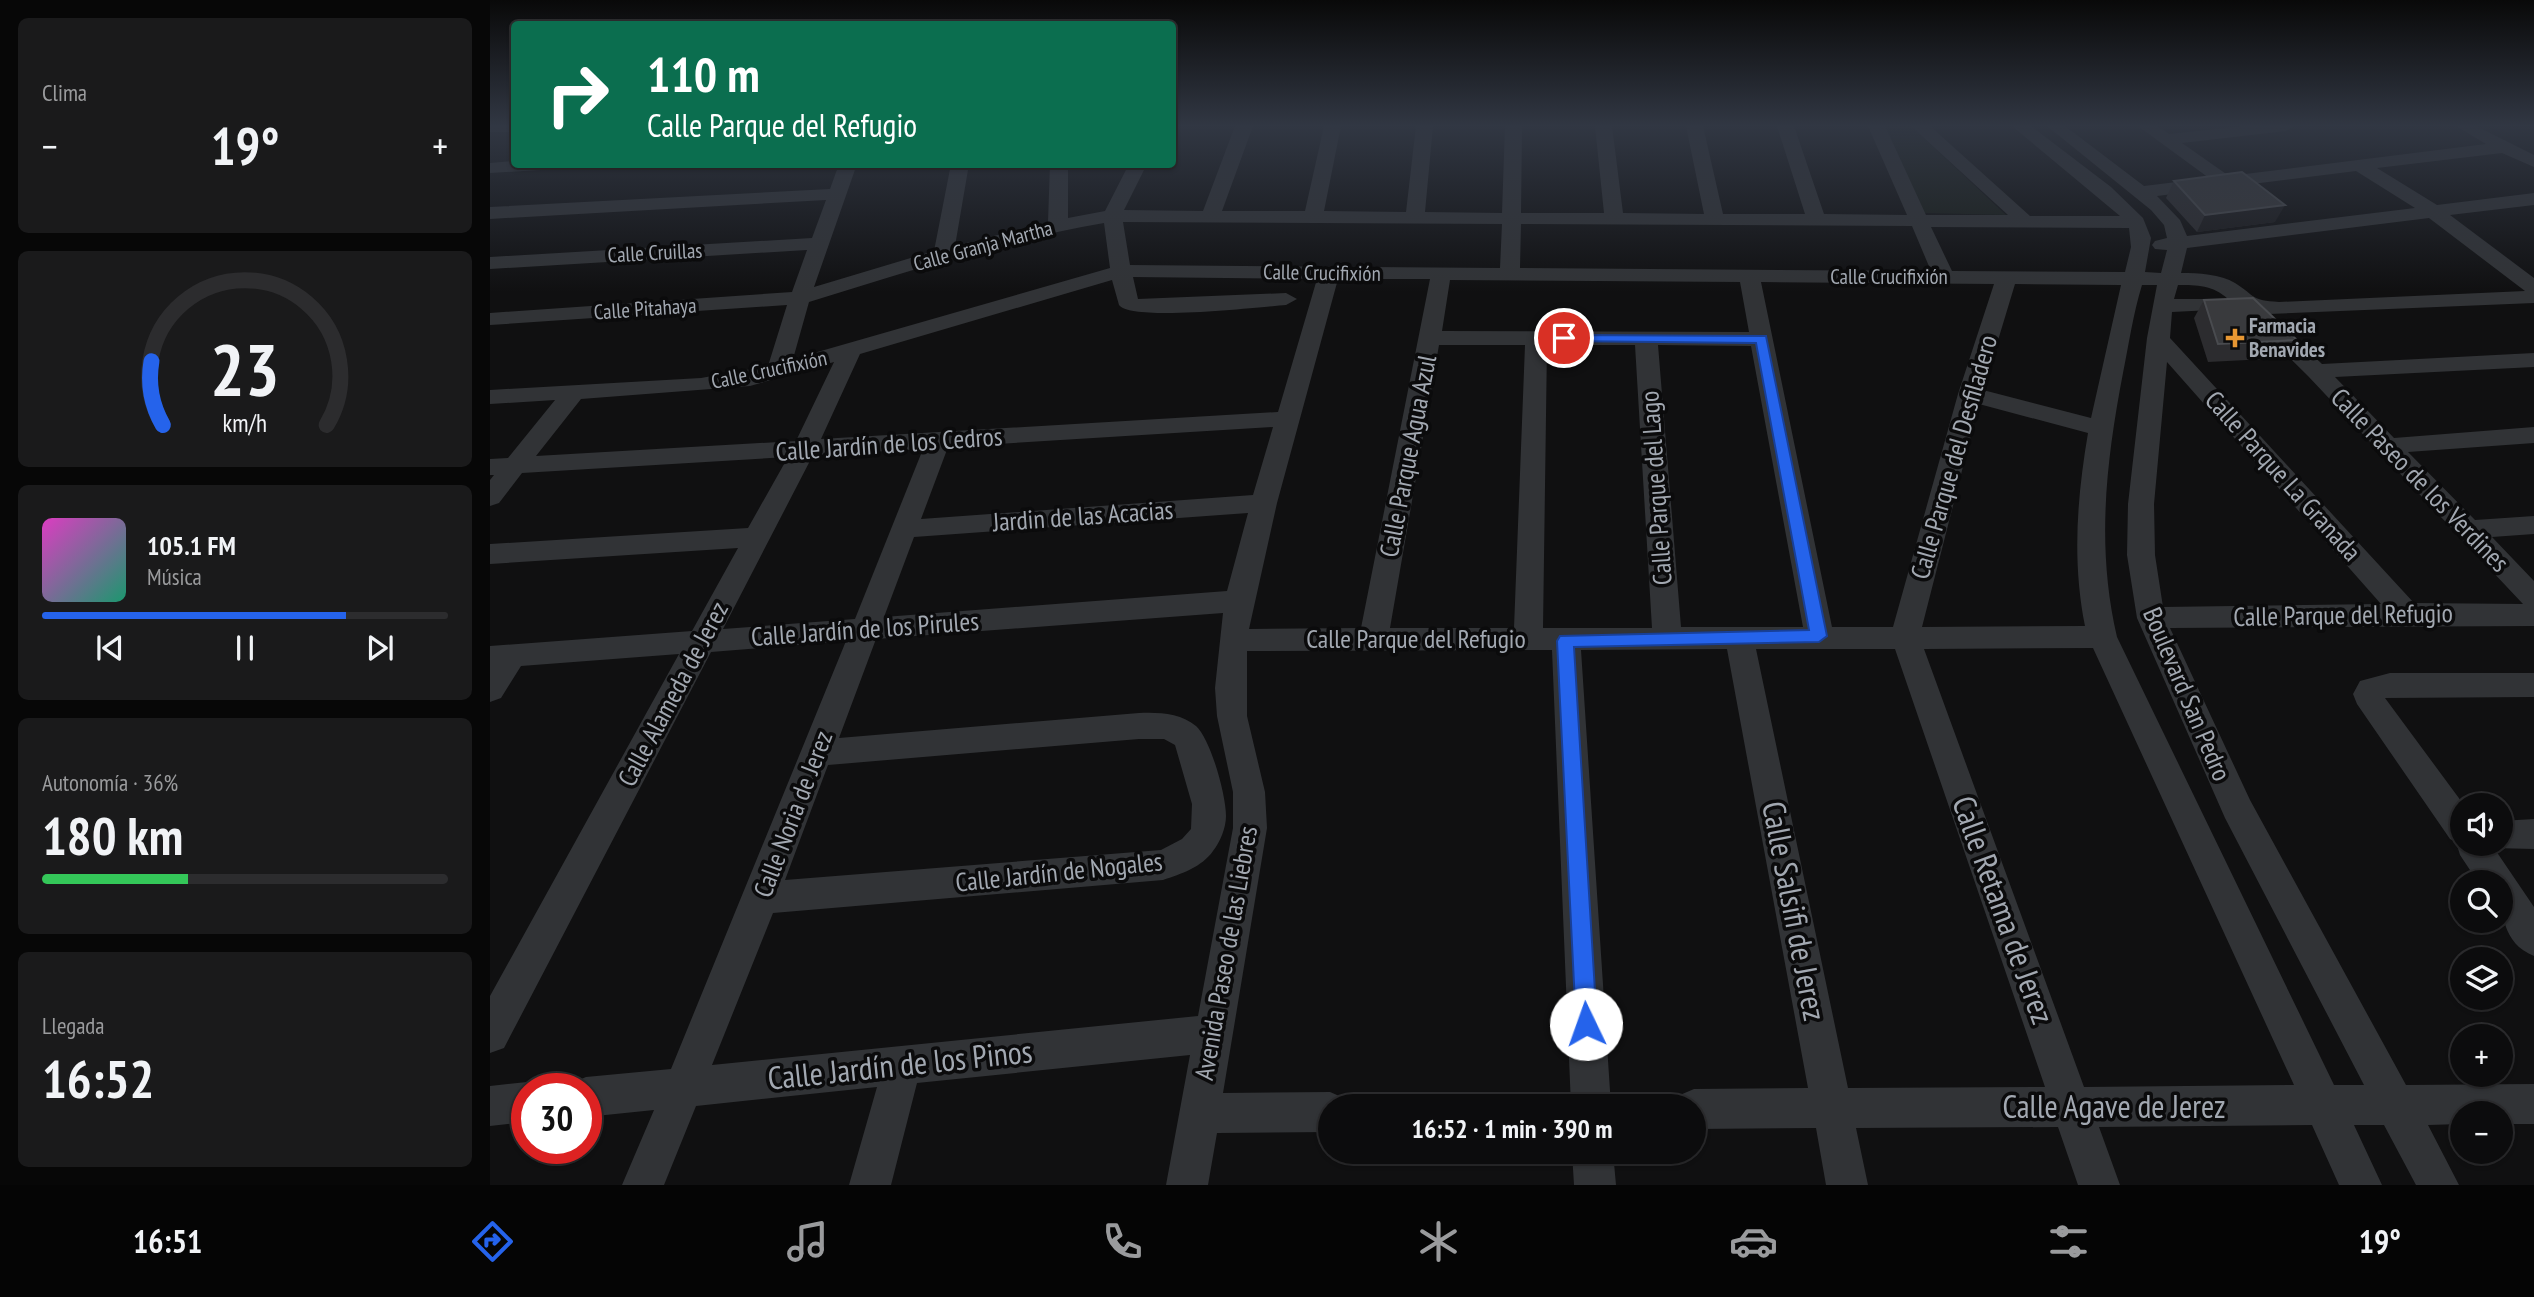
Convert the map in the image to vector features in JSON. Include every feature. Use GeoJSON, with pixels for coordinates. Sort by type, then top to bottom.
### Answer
{"type":"FeatureCollection","features":[{"type":"Feature","properties":{"kind":"street"},"geometry":{"type":"LineString","coordinates":[[778,372],[800,298],[842,181]]}},
{"type":"Feature","properties":{"kind":"street"},"geometry":{"type":"LineString","coordinates":[[943,255],[957,181]]}},
{"type":"Feature","properties":{"kind":"street"},"geometry":{"type":"LineString","coordinates":[[1058,225],[1059,181]]}},
{"type":"Feature","properties":{"kind":"street"},"geometry":{"type":"LineString","coordinates":[[1129,181],[1112,216],[1126,300],[1140,307],[1286,299]]}},
{"type":"Feature","properties":{"kind":"street"},"geometry":{"type":"LineString","coordinates":[[1211,214],[1223,181]]}},
{"type":"Feature","properties":{"kind":"street"},"geometry":{"type":"LineString","coordinates":[[1314,215],[1322,181]]}},
{"type":"Feature","properties":{"kind":"street"},"geometry":{"type":"LineString","coordinates":[[1415,216],[1419,181]]}},
{"type":"Feature","properties":{"kind":"street"},"geometry":{"type":"LineString","coordinates":[[1510,275],[1513,181]]}},
{"type":"Feature","properties":{"kind":"street"},"geometry":{"type":"LineString","coordinates":[[1610,181],[1614,217]]}},
{"type":"Feature","properties":{"kind":"street"},"geometry":{"type":"LineString","coordinates":[[1707,181],[1714,217]]}},
{"type":"Feature","properties":{"kind":"street"},"geometry":{"type":"LineString","coordinates":[[1804,181],[1816,219]]}},
{"type":"Feature","properties":{"kind":"street"},"geometry":{"type":"LineString","coordinates":[[1902,181],[1944,277]]}},
{"type":"Feature","properties":{"kind":"street"},"geometry":{"type":"LineString","coordinates":[[1982,181],[2025,220]]}},
{"type":"Feature","properties":{"kind":"street"},"geometry":{"type":"LineString","coordinates":[[2091,181],[2136,222],[2141,231],[2142,246],[2178,245],[2434,212],[2529,204]]}},
{"type":"Feature","properties":{"kind":"street"},"geometry":{"type":"LineString","coordinates":[[2127,181],[2168,216],[2177,234],[2178,245]]}},
{"type":"Feature","properties":{"kind":"street"},"geometry":{"type":"LineString","coordinates":[[2141,192],[2223,181]]}},
{"type":"Feature","properties":{"kind":"street"},"geometry":{"type":"LineString","coordinates":[[2385,181],[2434,212],[2534,288]]}},
{"type":"Feature","properties":{"kind":"street"},"geometry":{"type":"LineString","coordinates":[[490,214],[838,194]]}},
{"type":"Feature","properties":{"kind":"street","name":"Calle Granja Martha"},"geometry":{"type":"LineString","coordinates":[[800,298],[943,255],[1058,225],[1112,216],[1211,214],[2136,222]]}},
{"type":"Feature","properties":{"kind":"street","name":"Calle Cruillas"},"geometry":{"type":"LineString","coordinates":[[490,263],[821,243]]}},
{"type":"Feature","properties":{"kind":"street","name":"Boulevard San Pedro"},"geometry":{"type":"LineString","coordinates":[[2178,245],[2162,306],[2141,504],[2142,575],[2151,618],[2190,712],[2237,808],[2438,1185]]}},
{"type":"Feature","properties":{"kind":"street","name":"Boulevard San Pedro"},"geometry":{"type":"LineString","coordinates":[[2142,246],[2129,289],[2102,429],[2089,536],[2089,576],[2102,636],[2361,1185]]}},
{"type":"Feature","properties":{"kind":"street","name":"Calle Crucifixión"},"geometry":{"type":"LineString","coordinates":[[490,397],[728,383],[850,352],[1122,271],[2006,278],[2129,289],[2170,278]]}},
{"type":"Feature","properties":{"kind":"street","name":"Avenida Paseo de las Liebres"},"geometry":{"type":"LineString","coordinates":[[1187,1185],[1250,828],[1249,792],[1232,716],[1230,688],[1239,601],[1329,273]]}},
{"type":"Feature","properties":{"kind":"street","name":"Calle Parque Agua Azul"},"geometry":{"type":"LineString","coordinates":[[1374,638],[1441,275]]}},
{"type":"Feature","properties":{"kind":"street"},"geometry":{"type":"LineString","coordinates":[[1749,276],[1819,636]]}},
{"type":"Feature","properties":{"kind":"street","name":"Calle Parque del Desfiladero"},"geometry":{"type":"LineString","coordinates":[[1905,636],[1970,394],[2006,278]]}},
{"type":"Feature","properties":{"kind":"street","name":"Calle Paseo de los Verdines"},"geometry":{"type":"LineString","coordinates":[[2170,278],[2200,279],[2226,286],[2250,307],[2316,371],[2534,598]]}},
{"type":"Feature","properties":{"kind":"street"},"geometry":{"type":"LineString","coordinates":[[2162,306],[2212,304],[2250,307],[2534,297]]}},
{"type":"Feature","properties":{"kind":"street","name":"Calle Pitahaya"},"geometry":{"type":"LineString","coordinates":[[490,320],[800,298]]}},
{"type":"Feature","properties":{"kind":"street"},"geometry":{"type":"LineString","coordinates":[[1430,338],[1761,339]]}},
{"type":"Feature","properties":{"kind":"street"},"geometry":{"type":"LineString","coordinates":[[1528,639],[1536,338]]}},
{"type":"Feature","properties":{"kind":"street","name":"Calle Parque La Granada"},"geometry":{"type":"LineString","coordinates":[[2158,338],[2407,614]]}},
{"type":"Feature","properties":{"kind":"street","name":"Calle Parque del Lago"},"geometry":{"type":"LineString","coordinates":[[1646,339],[1667,637]]}},
{"type":"Feature","properties":{"kind":"street","name":"Calle Alameda de Jerez"},"geometry":{"type":"LineString","coordinates":[[490,1034],[804,450],[850,352]]}},
{"type":"Feature","properties":{"kind":"street"},"geometry":{"type":"LineString","coordinates":[[2316,371],[2534,360]]}},
{"type":"Feature","properties":{"kind":"street"},"geometry":{"type":"LineString","coordinates":[[490,497],[502,466],[573,393]]}},
{"type":"Feature","properties":{"kind":"street"},"geometry":{"type":"LineString","coordinates":[[1970,394],[2102,429]]}},
{"type":"Feature","properties":{"kind":"street","name":"Calle Jardín de los Cedros"},"geometry":{"type":"LineString","coordinates":[[502,466],[1287,419]]}},
{"type":"Feature","properties":{"kind":"street"},"geometry":{"type":"LineString","coordinates":[[2387,446],[2534,435]]}},
{"type":"Feature","properties":{"kind":"street","name":"Calle Noria de Jerez"},"geometry":{"type":"LineString","coordinates":[[643,1185],[761,898],[938,441]]}},
{"type":"Feature","properties":{"kind":"street","name":"Jardin de las Acacias"},"geometry":{"type":"LineString","coordinates":[[903,529],[1264,503]]}},
{"type":"Feature","properties":{"kind":"street"},"geometry":{"type":"LineString","coordinates":[[2467,530],[2534,525]]}},
{"type":"Feature","properties":{"kind":"street"},"geometry":{"type":"LineString","coordinates":[[490,554],[757,537]]}},
{"type":"Feature","properties":{"kind":"street","name":"Calle Jardín de los Pirules"},"geometry":{"type":"LineString","coordinates":[[501,656],[1239,601]]}},
{"type":"Feature","properties":{"kind":"street","name":"Calle Parque del Refugio"},"geometry":{"type":"LineString","coordinates":[[2151,618],[2488,612],[2534,615]]}},
{"type":"Feature","properties":{"kind":"street","name":"Calle Retama de Jerez"},"geometry":{"type":"LineString","coordinates":[[1905,636],[2099,1185]]}},
{"type":"Feature","properties":{"kind":"street","name":"Calle Parque del Refugio"},"geometry":{"type":"LineString","coordinates":[[1233,640],[1374,638],[1566,641],[1667,637],[2102,636]]}},
{"type":"Feature","properties":{"kind":"street","name":"Calle Salsifi de Jerez"},"geometry":{"type":"LineString","coordinates":[[1739,637],[1847,1185]]}},
{"type":"Feature","properties":{"kind":"street"},"geometry":{"type":"LineString","coordinates":[[1566,641],[1590,1094]]}},
{"type":"Feature","properties":{"kind":"street"},"geometry":{"type":"LineString","coordinates":[[490,690],[501,656]]}},
{"type":"Feature","properties":{"kind":"street"},"geometry":{"type":"LineString","coordinates":[[2450,812],[2372,705],[2368,694],[2371,688],[2390,685],[2534,685]]}},
{"type":"Feature","properties":{"kind":"street","name":"Calle Jardín de Nogales"},"geometry":{"type":"LineString","coordinates":[[761,898],[1163,865],[1185,857],[1200,846],[1208,833],[1208,799],[1192,747],[1186,736],[1174,728],[1139,726],[817,753]]}},
{"type":"Feature","properties":{"kind":"street"},"geometry":{"type":"LineString","coordinates":[[2513,835],[2534,834]]}},
{"type":"Feature","properties":{"kind":"street"},"geometry":{"type":"LineString","coordinates":[[2513,906],[2534,939]]}},
{"type":"Feature","properties":{"kind":"street","name":"Calle Jardín de los Pinos"},"geometry":{"type":"LineString","coordinates":[[602,1095],[1213,1034]]}},
{"type":"Feature","properties":{"kind":"street"},"geometry":{"type":"LineString","coordinates":[[870,1185],[903,1064]]}},
{"type":"Feature","properties":{"kind":"street"},"geometry":{"type":"LineString","coordinates":[[490,1106],[511,1104]]}},
{"type":"Feature","properties":{"kind":"street","name":"Calle Agave de Jerez"},"geometry":{"type":"LineString","coordinates":[[1706,1109],[2534,1104]]}},
{"type":"Feature","properties":{"kind":"street"},"geometry":{"type":"LineString","coordinates":[[1199,1113],[1318,1112]]}},
{"type":"Feature","properties":{"kind":"street"},"geometry":{"type":"LineString","coordinates":[[1594,1164],[1595,1185]]}},
{"type":"Feature","properties":{"kind":"shaded area"},"geometry":{"type":"Polygon","coordinates":[[[1909,181],[1970,181],[2006,215],[1924,213],[1909,181]]]}},
{"type":"Feature","properties":{"kind":"building"},"geometry":{"type":"Polygon","coordinates":[[[2174,181],[2254,181],[2285,205],[2205,215],[2174,181]]]}},
{"type":"Feature","properties":{"kind":"building"},"geometry":{"type":"Polygon","coordinates":[[[2253,298],[2297,340],[2218,344],[2204,300],[2253,298]]]}},
{"type":"Feature","properties":{"kind":"place","name":"Farmacia Benavides"},"geometry":{"type":"Point","coordinates":[2235,338]}},
{"type":"Feature","properties":{"kind":"route"},"geometry":{"type":"LineString","coordinates":[[1564,338],[1761,339],[1819,636],[1566,641],[1586,1024]]}}]}
